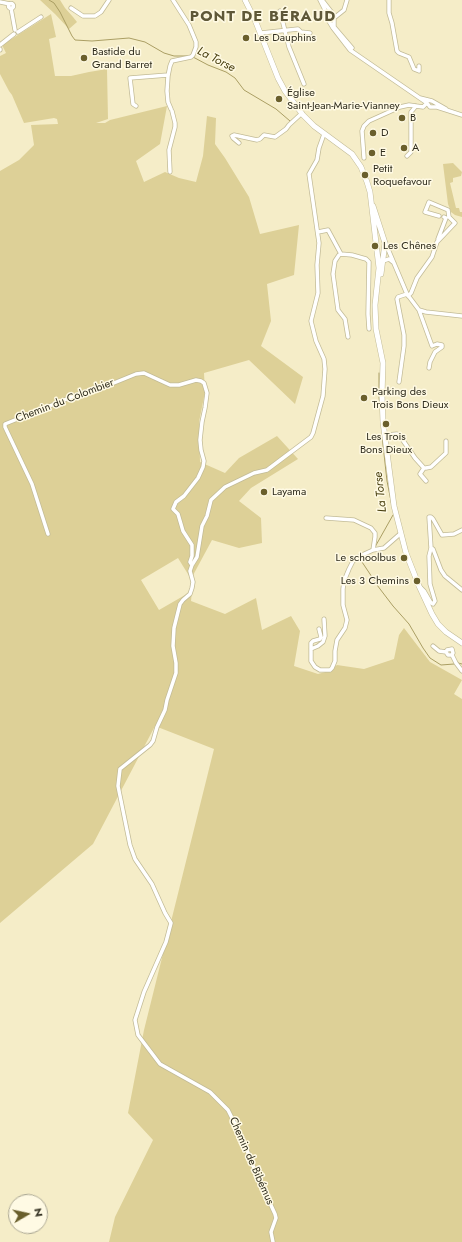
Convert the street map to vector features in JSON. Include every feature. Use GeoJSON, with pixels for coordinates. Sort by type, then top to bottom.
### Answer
{"type":"FeatureCollection","features":[{"type":"Feature","properties":{"kind":"main road"},"geometry":{"type":"LineString","coordinates":[[245,0],[261,33],[281,85],[314,126],[352,154],[368,182],[379,268],[375,316],[383,363],[382,403],[393,501],[408,559],[419,586],[438,624],[450,636],[462,643]]}},
{"type":"Feature","properties":{"kind":"main road"},"geometry":{"type":"LineString","coordinates":[[370,199],[384,239],[384,255],[377,297]]}},
{"type":"Feature","properties":{"kind":"main road"},"geometry":{"type":"LineString","coordinates":[[373,223],[375,221],[379,222]]}},
{"type":"Feature","properties":{"kind":"main road"},"geometry":{"type":"LineString","coordinates":[[376,251],[384,255]]}},
{"type":"Feature","properties":{"kind":"main road"},"geometry":{"type":"LineString","coordinates":[[382,403],[387,435],[387,451]]}},
{"type":"Feature","properties":{"kind":"street"},"geometry":{"type":"LineString","coordinates":[[71,8],[83,16],[95,16],[102,12],[109,0]]}},
{"type":"Feature","properties":{"kind":"street"},"geometry":{"type":"LineString","coordinates":[[170,172],[169,150],[175,122],[168,102],[168,75],[172,61],[192,56],[196,47],[196,42],[189,25],[173,0]]}},
{"type":"Feature","properties":{"kind":"street"},"geometry":{"type":"LineString","coordinates":[[321,0],[331,17],[333,28],[350,50],[427,103],[430,107],[437,107],[462,115]]}},
{"type":"Feature","properties":{"kind":"street"},"geometry":{"type":"LineString","coordinates":[[331,17],[341,13],[346,6],[347,0]]}},
{"type":"Feature","properties":{"kind":"street"},"geometry":{"type":"LineString","coordinates":[[390,0],[389,12],[396,51],[409,57],[414,69],[419,71],[419,66]]}},
{"type":"Feature","properties":{"kind":"street"},"geometry":{"type":"LineString","coordinates":[[0,2],[10,4],[8,6],[11,8],[16,32]]}},
{"type":"Feature","properties":{"kind":"street"},"geometry":{"type":"LineString","coordinates":[[280,11],[290,50],[304,84]]}},
{"type":"Feature","properties":{"kind":"street"},"geometry":{"type":"LineString","coordinates":[[0,45],[16,32],[41,16]]}},
{"type":"Feature","properties":{"kind":"street"},"geometry":{"type":"LineString","coordinates":[[261,33],[298,29],[301,32],[310,33]]}},
{"type":"Feature","properties":{"kind":"street"},"geometry":{"type":"LineString","coordinates":[[136,106],[133,104],[130,78],[168,75]]}},
{"type":"Feature","properties":{"kind":"street"},"geometry":{"type":"LineString","coordinates":[[417,97],[432,101],[448,110]]}},
{"type":"Feature","properties":{"kind":"street"},"geometry":{"type":"LineString","coordinates":[[361,168],[364,163],[362,130],[369,121],[400,107],[409,105],[423,107],[427,103]]}},
{"type":"Feature","properties":{"kind":"street"},"geometry":{"type":"LineString","coordinates":[[407,156],[411,152],[411,112],[416,106]]}},
{"type":"Feature","properties":{"kind":"street"},"geometry":{"type":"LineString","coordinates":[[239,143],[232,136],[234,135],[257,140],[260,140],[264,135],[275,137],[283,132],[289,124],[302,113]]}},
{"type":"Feature","properties":{"kind":"street","name":"Chemin de Bibémus"},"geometry":{"type":"LineString","coordinates":[[273,1242],[271,1232],[276,1218],[275,1214],[253,1166],[244,1142],[228,1110],[210,1092],[160,1064],[138,1035],[135,1020],[144,992],[166,942],[171,923],[152,884],[135,859],[130,845],[118,786],[120,769],[150,745],[165,710],[176,673],[173,646],[174,628],[180,604],[190,594],[192,588],[193,579],[190,571],[197,557],[202,526],[207,516],[211,500],[226,487],[254,473],[267,470],[311,437],[313,433],[323,396],[325,368],[324,359],[316,341],[311,320],[318,293],[317,265],[319,243],[309,174],[317,160],[324,134]]}},
{"type":"Feature","properties":{"kind":"street"},"geometry":{"type":"LineString","coordinates":[[437,242],[455,223],[449,217],[448,210],[429,202],[425,212],[439,216]]}},
{"type":"Feature","properties":{"kind":"street"},"geometry":{"type":"LineString","coordinates":[[399,382],[404,341],[397,299],[398,297],[412,293],[417,278],[432,257],[446,218],[444,217]]}},
{"type":"Feature","properties":{"kind":"street"},"geometry":{"type":"LineString","coordinates":[[318,232],[328,230],[341,254]]}},
{"type":"Feature","properties":{"kind":"street"},"geometry":{"type":"LineString","coordinates":[[384,239],[407,295],[419,310],[432,346],[437,344],[442,345],[442,347],[433,356],[429,368]]}},
{"type":"Feature","properties":{"kind":"street"},"geometry":{"type":"LineString","coordinates":[[341,254],[366,259],[369,262],[369,329]]}},
{"type":"Feature","properties":{"kind":"street"},"geometry":{"type":"LineString","coordinates":[[341,254],[335,261],[333,274],[338,310],[345,319],[348,337]]}},
{"type":"Feature","properties":{"kind":"street"},"geometry":{"type":"LineString","coordinates":[[384,255],[389,260],[394,262]]}},
{"type":"Feature","properties":{"kind":"street"},"geometry":{"type":"LineString","coordinates":[[368,296],[377,297]]}},
{"type":"Feature","properties":{"kind":"street"},"geometry":{"type":"LineString","coordinates":[[419,310],[462,316]]}},
{"type":"Feature","properties":{"kind":"street","name":"Chemin du Colombier"},"geometry":{"type":"LineString","coordinates":[[48,534],[32,484],[5,427],[5,424],[79,394],[109,385],[136,374],[144,373],[168,385],[180,385],[196,380],[201,381],[204,383],[207,393],[200,440],[204,459],[203,468],[198,478],[184,496],[176,502],[173,509],[178,514],[183,530],[192,545],[190,562],[192,565]]}},
{"type":"Feature","properties":{"kind":"street"},"geometry":{"type":"LineString","coordinates":[[387,435],[397,434],[400,436],[424,468]]}},
{"type":"Feature","properties":{"kind":"street"},"geometry":{"type":"LineString","coordinates":[[426,481],[420,474],[424,468],[431,467],[446,453],[446,441]]}},
{"type":"Feature","properties":{"kind":"street"},"geometry":{"type":"LineString","coordinates":[[419,586],[433,604],[434,601],[430,584],[431,548],[429,517],[433,519],[442,536],[454,534],[462,530]]}},
{"type":"Feature","properties":{"kind":"street"},"geometry":{"type":"LineString","coordinates":[[326,518],[354,520],[371,528],[375,532],[373,550]]}},
{"type":"Feature","properties":{"kind":"street"},"geometry":{"type":"LineString","coordinates":[[319,629],[320,639],[311,643],[311,661],[315,667],[325,671],[332,668],[335,661],[335,651],[338,640],[345,628],[346,620],[343,605],[344,581],[349,569],[353,562],[360,556],[373,550],[384,548],[401,536]]}},
{"type":"Feature","properties":{"kind":"street"},"geometry":{"type":"LineString","coordinates":[[431,548],[441,570],[462,590]]}},
{"type":"Feature","properties":{"kind":"street"},"geometry":{"type":"LineString","coordinates":[[311,648],[318,646],[323,642],[325,636],[324,619]]}},
{"type":"Feature","properties":{"kind":"street"},"geometry":{"type":"LineString","coordinates":[[433,646],[439,651],[446,652],[448,649],[452,649],[452,655],[462,671]]}},
{"type":"Feature","properties":{"kind":"shaded area"},"geometry":{"type":"Polygon","coordinates":[[[40,0],[60,0],[77,22],[69,29],[40,0]]]}},
{"type":"Feature","properties":{"kind":"shaded area"},"geometry":{"type":"Polygon","coordinates":[[[51,14],[56,37],[49,39],[55,76],[71,76],[107,69],[108,119],[96,123],[105,123],[110,120],[167,106],[160,144],[136,161],[144,182],[165,172],[179,178],[196,182],[203,156],[207,116],[216,118],[215,144],[249,197],[260,234],[299,225],[294,275],[267,284],[271,321],[261,346],[303,377],[295,404],[249,360],[204,373],[205,392],[199,422],[200,462],[225,473],[239,458],[277,436],[298,459],[251,488],[239,501],[261,518],[262,543],[239,548],[212,540],[191,579],[178,558],[141,580],[159,610],[192,591],[191,601],[225,614],[256,598],[262,630],[291,616],[300,631],[294,666],[318,674],[329,671],[337,665],[364,669],[394,659],[399,635],[404,628],[430,662],[462,680],[454,694],[462,699],[462,1242],[109,1242],[115,1217],[153,1140],[128,1113],[144,1030],[214,749],[155,726],[93,844],[0,923],[0,171],[19,160],[34,145],[31,125],[58,124],[57,119],[54,118],[24,123],[12,95],[0,74],[0,56],[6,53],[2,45],[51,14]]]}},
{"type":"Feature","properties":{"kind":"shaded area"},"geometry":{"type":"Polygon","coordinates":[[[453,163],[462,172],[461,176],[453,178],[453,182],[450,183],[456,208],[459,208],[460,212],[462,212],[462,217],[451,212],[448,204],[443,164],[453,163]]]}},
{"type":"Feature","properties":{"kind":"waterway","name":"La Torse"},"geometry":{"type":"LineString","coordinates":[[49,0],[54,3],[60,12],[75,40],[92,41],[129,38],[145,42],[164,53],[174,56],[190,56]]}},
{"type":"Feature","properties":{"kind":"waterway","name":"La Torse"},"geometry":{"type":"LineString","coordinates":[[193,57],[226,72],[235,78],[244,90],[276,109],[290,121]]}},
{"type":"Feature","properties":{"kind":"waterway","name":"La Torse"},"geometry":{"type":"LineString","coordinates":[[379,373],[379,393]]}},
{"type":"Feature","properties":{"kind":"waterway","name":"La Torse"},"geometry":{"type":"LineString","coordinates":[[379,397],[380,407]]}},
{"type":"Feature","properties":{"kind":"waterway","name":"La Torse"},"geometry":{"type":"LineString","coordinates":[[382,436],[387,481],[392,506]]}},
{"type":"Feature","properties":{"kind":"waterway","name":"La Torse"},"geometry":{"type":"LineString","coordinates":[[375,547],[393,515]]}},
{"type":"Feature","properties":{"kind":"waterway"},"geometry":{"type":"LineString","coordinates":[[364,556],[360,559],[376,583]]}},
{"type":"Feature","properties":{"kind":"waterway"},"geometry":{"type":"LineString","coordinates":[[377,585],[409,624],[430,658],[441,665],[454,664]]}},
{"type":"Feature","properties":{"kind":"waterway"},"geometry":{"type":"LineString","coordinates":[[458,663],[462,664]]}},
{"type":"Feature","properties":{"kind":"place","name":"Les Dauphins"},"geometry":{"type":"Point","coordinates":[246,38]}},
{"type":"Feature","properties":{"kind":"place","name":"Bastide du Grand Barret"},"geometry":{"type":"Point","coordinates":[84,58]}},
{"type":"Feature","properties":{"kind":"place","name":"Église Saint-Jean-Marie-Vianney"},"geometry":{"type":"Point","coordinates":[279,99]}},
{"type":"Feature","properties":{"kind":"place","name":"B"},"geometry":{"type":"Point","coordinates":[402,118]}},
{"type":"Feature","properties":{"kind":"place","name":"D"},"geometry":{"type":"Point","coordinates":[373,133]}},
{"type":"Feature","properties":{"kind":"place","name":"A"},"geometry":{"type":"Point","coordinates":[404,148]}},
{"type":"Feature","properties":{"kind":"place","name":"E"},"geometry":{"type":"Point","coordinates":[372,153]}},
{"type":"Feature","properties":{"kind":"place","name":"Petit Roquefavour"},"geometry":{"type":"Point","coordinates":[365,175]}},
{"type":"Feature","properties":{"kind":"place","name":"Les Chênes"},"geometry":{"type":"Point","coordinates":[375,246]}},
{"type":"Feature","properties":{"kind":"place","name":"Parking des Trois Bons Dieux"},"geometry":{"type":"Point","coordinates":[364,398]}},
{"type":"Feature","properties":{"kind":"place","name":"Les Trois Bons Dieux"},"geometry":{"type":"Point","coordinates":[386,424]}},
{"type":"Feature","properties":{"kind":"place","name":"Layama"},"geometry":{"type":"Point","coordinates":[264,492]}},
{"type":"Feature","properties":{"kind":"place","name":"Le schoolbus"},"geometry":{"type":"Point","coordinates":[404,558]}},
{"type":"Feature","properties":{"kind":"place","name":"Les 3 Chemins"},"geometry":{"type":"Point","coordinates":[417,581]}},
{"type":"Feature","properties":{"kind":"district","name":"PONT DE BÉRAUD"},"geometry":{"type":"Point","coordinates":[263,17]}}]}
